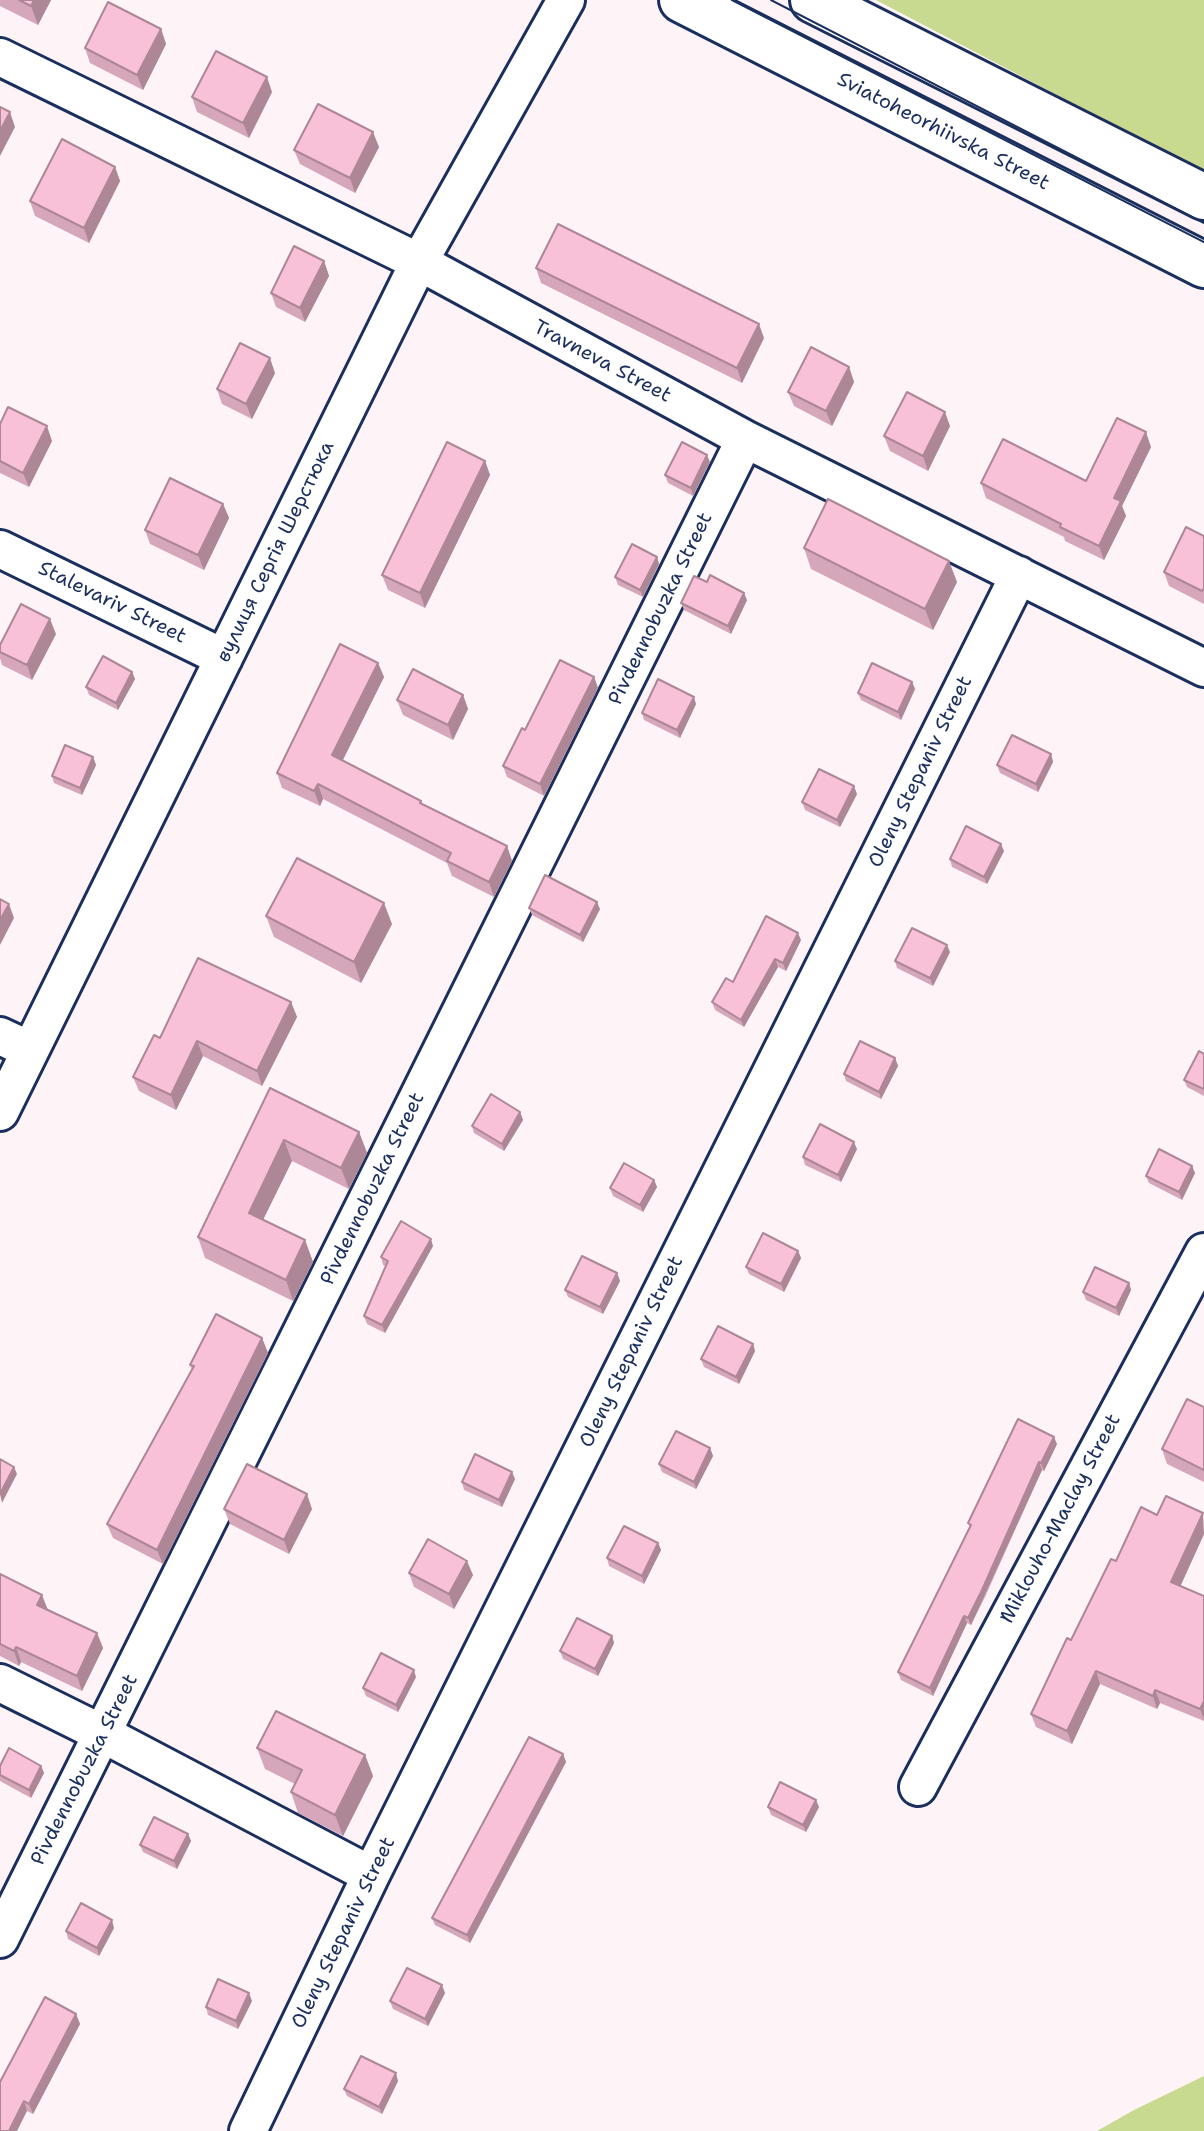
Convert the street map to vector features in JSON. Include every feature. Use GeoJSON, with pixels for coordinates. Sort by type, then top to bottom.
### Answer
{"type":"FeatureCollection","features":[{"type":"Feature","properties":{"kind":"main road","name":"Sviatoheorhiivska Street"},"geometry":{"type":"LineString","coordinates":[[682,0],[1204,265]]}},
{"type":"Feature","properties":{"kind":"main road"},"geometry":{"type":"LineString","coordinates":[[813,0],[1204,197]]}},
{"type":"Feature","properties":{"kind":"street","name":"вулиця Сергія Шерстюка"},"geometry":{"type":"LineString","coordinates":[[0,1112],[15,1043],[224,658],[419,262],[566,0]]}},
{"type":"Feature","properties":{"kind":"street","name":"Travneva Street"},"geometry":{"type":"LineString","coordinates":[[0,57],[419,262],[745,439],[1204,668]]}},
{"type":"Feature","properties":{"kind":"street","name":"Pivdennobuzka Street"},"geometry":{"type":"LineString","coordinates":[[0,1939],[745,439]]}},
{"type":"Feature","properties":{"kind":"street","name":"Stalevariv Street"},"geometry":{"type":"LineString","coordinates":[[0,549],[224,658]]}},
{"type":"Feature","properties":{"kind":"street","name":"Oleny Stepaniv Street"},"geometry":{"type":"LineString","coordinates":[[248,2131],[371,1875],[1019,575]]}},
{"type":"Feature","properties":{"kind":"street","name":"Miklouho-Maclay Street"},"geometry":{"type":"LineString","coordinates":[[918,1787],[1204,1252]]}},
{"type":"Feature","properties":{"kind":"street"},"geometry":{"type":"LineString","coordinates":[[0,1683],[371,1875]]}},
{"type":"Feature","properties":{"kind":"green space"},"geometry":{"type":"Polygon","coordinates":[[[876,0],[1204,0],[1204,172],[876,0]]]}},
{"type":"Feature","properties":{"kind":"green space"},"geometry":{"type":"Polygon","coordinates":[[[1204,2076],[1204,2131],[1097,2131],[1134,2110],[1204,2076]]]}},
{"type":"Feature","properties":{"kind":"building"},"geometry":{"type":"Polygon","coordinates":[[[19,0],[34,0],[31,6],[19,0]]]}},
{"type":"Feature","properties":{"kind":"building"},"geometry":{"type":"Polygon","coordinates":[[[108,2],[161,29],[137,75],[85,48],[108,2]]]}},
{"type":"Feature","properties":{"kind":"building"},"geometry":{"type":"Polygon","coordinates":[[[216,51],[267,77],[243,123],[192,97],[216,51]]]}},
{"type":"Feature","properties":{"kind":"building"},"geometry":{"type":"Polygon","coordinates":[[[318,104],[373,132],[350,178],[294,150],[318,104]]]}},
{"type":"Feature","properties":{"kind":"building"},"geometry":{"type":"Polygon","coordinates":[[[0,107],[10,112],[0,131],[0,107]]]}},
{"type":"Feature","properties":{"kind":"building"},"geometry":{"type":"Polygon","coordinates":[[[62,139],[115,167],[84,228],[30,201],[62,139]]]}},
{"type":"Feature","properties":{"kind":"building"},"geometry":{"type":"Polygon","coordinates":[[[558,224],[759,324],[737,368],[536,268],[558,224]]]}},
{"type":"Feature","properties":{"kind":"building"},"geometry":{"type":"Polygon","coordinates":[[[294,246],[324,261],[300,308],[271,293],[294,246]]]}},
{"type":"Feature","properties":{"kind":"building"},"geometry":{"type":"Polygon","coordinates":[[[240,343],[270,358],[246,404],[217,389],[240,343]]]}},
{"type":"Feature","properties":{"kind":"building"},"geometry":{"type":"Polygon","coordinates":[[[811,347],[849,367],[826,411],[788,392],[811,347]]]}},
{"type":"Feature","properties":{"kind":"building"},"geometry":{"type":"Polygon","coordinates":[[[907,392],[945,412],[923,456],[884,436],[907,392]]]}},
{"type":"Feature","properties":{"kind":"building"},"geometry":{"type":"Polygon","coordinates":[[[8,407],[47,426],[23,473],[0,461],[0,424],[8,407]]]}},
{"type":"Feature","properties":{"kind":"building"},"geometry":{"type":"Polygon","coordinates":[[[1117,418],[1146,432],[1114,498],[1121,501],[1099,546],[981,483],[1003,439],[1086,481],[1117,418]]]}},
{"type":"Feature","properties":{"kind":"building"},"geometry":{"type":"Polygon","coordinates":[[[447,442],[485,461],[420,593],[382,575],[447,442]]]}},
{"type":"Feature","properties":{"kind":"building"},"geometry":{"type":"Polygon","coordinates":[[[682,442],[707,455],[691,488],[665,475],[682,442]]]}},
{"type":"Feature","properties":{"kind":"building"},"geometry":{"type":"Polygon","coordinates":[[[170,478],[223,504],[198,555],[145,530],[170,478]]]}},
{"type":"Feature","properties":{"kind":"building"},"geometry":{"type":"Polygon","coordinates":[[[828,499],[949,561],[925,609],[804,548],[828,499]]]}},
{"type":"Feature","properties":{"kind":"building"},"geometry":{"type":"Polygon","coordinates":[[[1186,527],[1204,536],[1202,591],[1164,572],[1186,527]]]}},
{"type":"Feature","properties":{"kind":"building"},"geometry":{"type":"Polygon","coordinates":[[[632,544],[657,557],[640,590],[615,577],[632,544]]]}},
{"type":"Feature","properties":{"kind":"building"},"geometry":{"type":"Polygon","coordinates":[[[710,575],[744,593],[728,626],[681,603],[694,576],[707,582],[710,575]]]}},
{"type":"Feature","properties":{"kind":"building"},"geometry":{"type":"Polygon","coordinates":[[[21,604],[50,619],[27,665],[0,652],[0,645],[21,604]]]}},
{"type":"Feature","properties":{"kind":"building"},"geometry":{"type":"Polygon","coordinates":[[[340,644],[378,663],[332,755],[507,846],[489,882],[447,861],[451,853],[318,784],[314,791],[277,773],[340,644]]]}},
{"type":"Feature","properties":{"kind":"building"},"geometry":{"type":"Polygon","coordinates":[[[103,656],[132,672],[116,703],[86,687],[103,656]]]}},
{"type":"Feature","properties":{"kind":"building"},"geometry":{"type":"Polygon","coordinates":[[[560,660],[594,677],[540,784],[503,766],[560,660]]]}},
{"type":"Feature","properties":{"kind":"building"},"geometry":{"type":"Polygon","coordinates":[[[872,663],[912,682],[898,712],[858,693],[872,663]]]}},
{"type":"Feature","properties":{"kind":"building"},"geometry":{"type":"Polygon","coordinates":[[[413,669],[463,695],[448,725],[397,700],[413,669]]]}},
{"type":"Feature","properties":{"kind":"building"},"geometry":{"type":"Polygon","coordinates":[[[658,679],[694,697],[677,730],[642,713],[658,679]]]}},
{"type":"Feature","properties":{"kind":"building"},"geometry":{"type":"Polygon","coordinates":[[[1012,735],[1051,754],[1036,784],[997,765],[1012,735]]]}},
{"type":"Feature","properties":{"kind":"building"},"geometry":{"type":"Polygon","coordinates":[[[65,745],[93,757],[80,788],[52,776],[65,745]]]}},
{"type":"Feature","properties":{"kind":"building"},"geometry":{"type":"Polygon","coordinates":[[[819,769],[854,786],[837,820],[802,802],[819,769]]]}},
{"type":"Feature","properties":{"kind":"building"},"geometry":{"type":"Polygon","coordinates":[[[966,826],[1001,844],[984,877],[950,859],[966,826]]]}},
{"type":"Feature","properties":{"kind":"building"},"geometry":{"type":"Polygon","coordinates":[[[297,858],[384,903],[354,962],[266,916],[297,858]]]}},
{"type":"Feature","properties":{"kind":"building"},"geometry":{"type":"Polygon","coordinates":[[[545,875],[597,902],[580,935],[529,908],[545,875]]]}},
{"type":"Feature","properties":{"kind":"building"},"geometry":{"type":"Polygon","coordinates":[[[0,899],[9,904],[0,920],[0,899]]]}},
{"type":"Feature","properties":{"kind":"building"},"geometry":{"type":"Polygon","coordinates":[[[766,916],[798,933],[783,963],[775,959],[741,1020],[712,1002],[726,978],[733,982],[766,916]]]}},
{"type":"Feature","properties":{"kind":"building"},"geometry":{"type":"Polygon","coordinates":[[[912,928],[947,945],[930,978],[895,961],[912,928]]]}},
{"type":"Feature","properties":{"kind":"building"},"geometry":{"type":"Polygon","coordinates":[[[198,958],[291,1002],[257,1071],[197,1041],[171,1095],[133,1077],[154,1035],[160,1038],[198,958]]]}},
{"type":"Feature","properties":{"kind":"building"},"geometry":{"type":"Polygon","coordinates":[[[860,1041],[895,1058],[879,1092],[844,1074],[860,1041]]]}},
{"type":"Feature","properties":{"kind":"building"},"geometry":{"type":"Polygon","coordinates":[[[1199,1051],[1204,1054],[1204,1089],[1184,1080],[1199,1051]]]}},
{"type":"Feature","properties":{"kind":"building"},"geometry":{"type":"Polygon","coordinates":[[[270,1088],[359,1132],[341,1168],[284,1140],[249,1213],[305,1240],[286,1280],[198,1237],[270,1088]]]}},
{"type":"Feature","properties":{"kind":"building"},"geometry":{"type":"Polygon","coordinates":[[[491,1094],[520,1112],[502,1144],[472,1126],[491,1094]]]}},
{"type":"Feature","properties":{"kind":"building"},"geometry":{"type":"Polygon","coordinates":[[[820,1124],[854,1142],[838,1175],[803,1157],[820,1124]]]}},
{"type":"Feature","properties":{"kind":"building"},"geometry":{"type":"Polygon","coordinates":[[[1159,1149],[1192,1166],[1179,1192],[1146,1176],[1159,1149]]]}},
{"type":"Feature","properties":{"kind":"building"},"geometry":{"type":"Polygon","coordinates":[[[624,1163],[654,1180],[640,1205],[610,1188],[624,1163]]]}},
{"type":"Feature","properties":{"kind":"building"},"geometry":{"type":"Polygon","coordinates":[[[401,1221],[431,1239],[382,1325],[364,1316],[388,1261],[381,1257],[401,1221]]]}},
{"type":"Feature","properties":{"kind":"building"},"geometry":{"type":"Polygon","coordinates":[[[763,1233],[798,1251],[781,1284],[746,1267],[763,1233]]]}},
{"type":"Feature","properties":{"kind":"building"},"geometry":{"type":"Polygon","coordinates":[[[582,1256],[617,1273],[600,1307],[565,1290],[582,1256]]]}},
{"type":"Feature","properties":{"kind":"building"},"geometry":{"type":"Polygon","coordinates":[[[1095,1267],[1129,1283],[1116,1308],[1083,1292],[1095,1267]]]}},
{"type":"Feature","properties":{"kind":"building"},"geometry":{"type":"Polygon","coordinates":[[[216,1314],[262,1338],[157,1550],[107,1524],[194,1366],[190,1365],[216,1314]]]}},
{"type":"Feature","properties":{"kind":"building"},"geometry":{"type":"Polygon","coordinates":[[[718,1326],[753,1344],[736,1377],[701,1359],[718,1326]]]}},
{"type":"Feature","properties":{"kind":"building"},"geometry":{"type":"Polygon","coordinates":[[[1187,1399],[1204,1407],[1204,1470],[1162,1449],[1187,1399]]]}},
{"type":"Feature","properties":{"kind":"building"},"geometry":{"type":"Polygon","coordinates":[[[1018,1419],[1054,1437],[1039,1462],[982,1590],[968,1618],[964,1616],[930,1688],[898,1672],[971,1525],[968,1523],[1018,1419]]]}},
{"type":"Feature","properties":{"kind":"building"},"geometry":{"type":"Polygon","coordinates":[[[676,1431],[710,1448],[694,1482],[659,1464],[676,1431]]]}},
{"type":"Feature","properties":{"kind":"building"},"geometry":{"type":"Polygon","coordinates":[[[475,1454],[512,1472],[499,1500],[462,1482],[475,1454]]]}},
{"type":"Feature","properties":{"kind":"building"},"geometry":{"type":"Polygon","coordinates":[[[0,1459],[14,1467],[0,1494],[0,1459]]]}},
{"type":"Feature","properties":{"kind":"building"},"geometry":{"type":"Polygon","coordinates":[[[247,1464],[307,1494],[284,1540],[224,1509],[247,1464]]]}},
{"type":"Feature","properties":{"kind":"building"},"geometry":{"type":"Polygon","coordinates":[[[1166,1496],[1203,1513],[1171,1582],[1204,1596],[1204,1701],[1200,1709],[1155,1690],[1153,1696],[1096,1671],[1067,1731],[1031,1714],[1067,1638],[1071,1640],[1111,1559],[1116,1561],[1141,1507],[1157,1515],[1166,1496]]]}},
{"type":"Feature","properties":{"kind":"building"},"geometry":{"type":"Polygon","coordinates":[[[624,1526],[658,1543],[642,1576],[607,1558],[624,1526]]]}},
{"type":"Feature","properties":{"kind":"building"},"geometry":{"type":"Polygon","coordinates":[[[428,1539],[467,1561],[449,1594],[409,1573],[428,1539]]]}},
{"type":"Feature","properties":{"kind":"building"},"geometry":{"type":"Polygon","coordinates":[[[0,1574],[42,1595],[37,1605],[97,1633],[77,1676],[16,1647],[14,1651],[0,1644],[0,1574]]]}},
{"type":"Feature","properties":{"kind":"building"},"geometry":{"type":"Polygon","coordinates":[[[577,1618],[612,1636],[595,1669],[560,1651],[577,1618]]]}},
{"type":"Feature","properties":{"kind":"building"},"geometry":{"type":"Polygon","coordinates":[[[381,1653],[414,1670],[396,1705],[363,1688],[381,1653]]]}},
{"type":"Feature","properties":{"kind":"building"},"geometry":{"type":"Polygon","coordinates":[[[276,1711],[365,1755],[335,1815],[291,1792],[302,1770],[257,1748],[276,1711]]]}},
{"type":"Feature","properties":{"kind":"building"},"geometry":{"type":"Polygon","coordinates":[[[529,1737],[563,1754],[467,1935],[432,1918],[529,1737]]]}},
{"type":"Feature","properties":{"kind":"building"},"geometry":{"type":"Polygon","coordinates":[[[9,1748],[41,1766],[29,1790],[0,1775],[0,1766],[9,1748]]]}},
{"type":"Feature","properties":{"kind":"building"},"geometry":{"type":"Polygon","coordinates":[[[780,1782],[816,1800],[803,1825],[768,1807],[780,1782]]]}},
{"type":"Feature","properties":{"kind":"building"},"geometry":{"type":"Polygon","coordinates":[[[154,1817],[188,1834],[174,1861],[140,1845],[154,1817]]]}},
{"type":"Feature","properties":{"kind":"building"},"geometry":{"type":"Polygon","coordinates":[[[81,1903],[112,1920],[97,1948],[66,1931],[81,1903]]]}},
{"type":"Feature","properties":{"kind":"building"},"geometry":{"type":"Polygon","coordinates":[[[407,1968],[442,1985],[425,2019],[390,2001],[407,1968]]]}},
{"type":"Feature","properties":{"kind":"building"},"geometry":{"type":"Polygon","coordinates":[[[218,1979],[249,1993],[236,2021],[206,2007],[218,1979]]]}},
{"type":"Feature","properties":{"kind":"building"},"geometry":{"type":"Polygon","coordinates":[[[45,1997],[76,2014],[29,2104],[24,2101],[9,2131],[0,2131],[0,2082],[45,1997]]]}},
{"type":"Feature","properties":{"kind":"building"},"geometry":{"type":"Polygon","coordinates":[[[361,2056],[396,2073],[379,2107],[344,2089],[361,2056]]]}},
{"type":"Feature","properties":{"kind":"tram line"},"geometry":{"type":"LineString","coordinates":[[732,0],[1204,242]]}},
{"type":"Feature","properties":{"kind":"tram line"},"geometry":{"type":"LineString","coordinates":[[771,0],[1204,223]]}}]}
